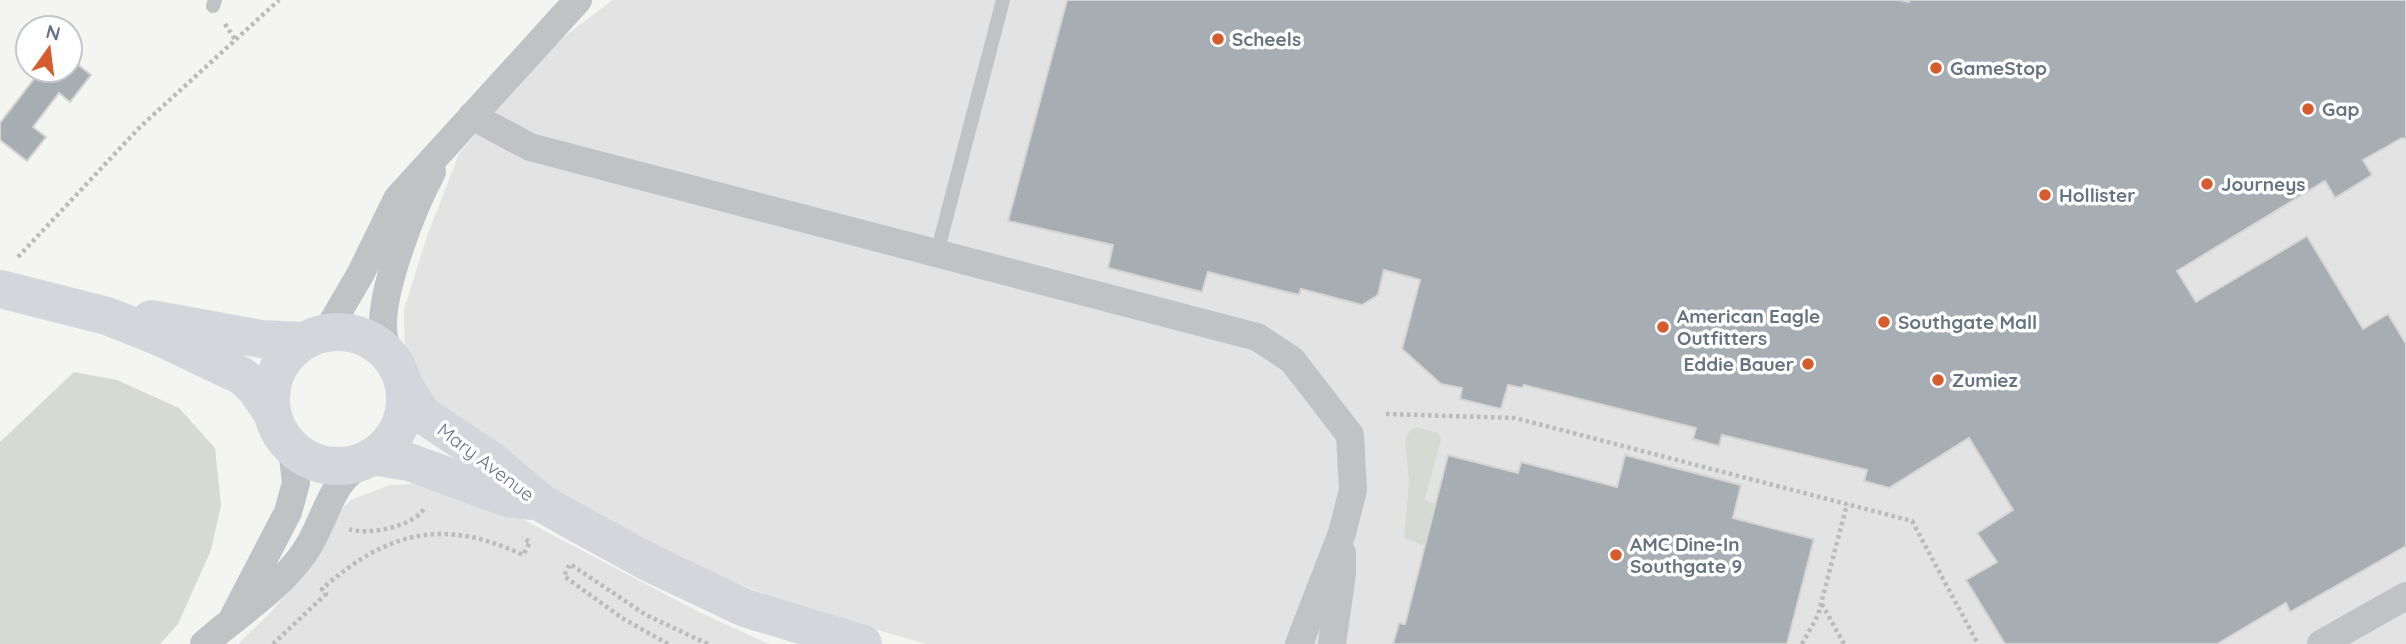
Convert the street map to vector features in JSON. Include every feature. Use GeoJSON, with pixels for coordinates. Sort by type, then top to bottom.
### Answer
{"type":"FeatureCollection","features":[{"type":"Feature","properties":{"kind":"street"},"geometry":{"type":"LineString","coordinates":[[272,413],[271,392],[276,372],[288,354],[315,337],[361,273],[397,199],[578,0]]}},
{"type":"Feature","properties":{"kind":"street"},"geometry":{"type":"LineString","coordinates":[[472,116],[530,147],[1257,337],[1292,360],[1350,435],[1353,490],[1342,533],[1299,644]]}},
{"type":"Feature","properties":{"kind":"street"},"geometry":{"type":"LineString","coordinates":[[204,644],[280,582],[305,552],[340,483],[389,443],[399,426],[405,407],[383,330],[392,272],[425,184],[446,146],[472,116]]}},
{"type":"Feature","properties":{"kind":"street"},"geometry":{"type":"LineString","coordinates":[[7,275],[160,337],[242,376],[256,388],[272,413],[280,433],[292,448],[307,458],[325,465],[344,466],[368,459]]}},
{"type":"Feature","properties":{"kind":"street"},"geometry":{"type":"LineString","coordinates":[[107,316],[162,319],[261,339],[349,333],[371,341],[396,371]]}},
{"type":"Feature","properties":{"kind":"street","name":"Mary Avenue"},"geometry":{"type":"LineString","coordinates":[[396,371],[423,415],[440,429],[492,461],[553,510],[650,563],[745,608],[863,644]]}},
{"type":"Feature","properties":{"kind":"street"},"geometry":{"type":"LineString","coordinates":[[232,619],[288,512],[296,483],[292,448]]}},
{"type":"Feature","properties":{"kind":"street","name":"Mary Avenue"},"geometry":{"type":"LineString","coordinates":[[368,459],[409,462],[507,498],[553,510]]}},
{"type":"Feature","properties":{"kind":"street"},"geometry":{"type":"LineString","coordinates":[[1332,644],[1342,574],[1342,533]]}},
{"type":"Feature","properties":{"kind":"street"},"geometry":{"type":"LineString","coordinates":[[2321,644],[2406,596]]}},
{"type":"Feature","properties":{"kind":"lane"},"geometry":{"type":"LineString","coordinates":[[937,253],[1003,0]]}},
{"type":"Feature","properties":{"kind":"path"},"geometry":{"type":"LineString","coordinates":[[7,275],[140,127],[279,0]]}},
{"type":"Feature","properties":{"kind":"path"},"geometry":{"type":"LineString","coordinates":[[1385,414],[1515,418],[1912,521],[1978,644]]}},
{"type":"Feature","properties":{"kind":"path"},"geometry":{"type":"LineString","coordinates":[[342,526],[358,533],[394,526],[419,516],[427,499]]}},
{"type":"Feature","properties":{"kind":"path"},"geometry":{"type":"LineString","coordinates":[[1802,644],[1818,615],[1847,504]]}},
{"type":"Feature","properties":{"kind":"path"},"geometry":{"type":"LineString","coordinates":[[272,644],[326,594],[322,589],[369,553],[411,538],[445,533],[491,541],[523,555],[530,542],[514,534]]}},
{"type":"Feature","properties":{"kind":"path"},"geometry":{"type":"LineString","coordinates":[[668,644],[622,618],[564,576],[570,564],[646,615],[708,644]]}},
{"type":"Feature","properties":{"kind":"path"},"geometry":{"type":"LineString","coordinates":[[1821,604],[1844,644]]}},
{"type":"Feature","properties":{"kind":"shaded area","name":"Southgate Mall"},"geometry":{"type":"Polygon","coordinates":[[[613,0],[2406,0],[2406,644],[926,644],[794,606],[707,571],[587,514],[442,418],[405,358],[404,310],[427,236],[459,154],[545,51],[613,0]]]}},
{"type":"Feature","properties":{"kind":"shaded area"},"geometry":{"type":"Polygon","coordinates":[[[74,372],[117,380],[179,408],[215,448],[221,505],[211,550],[178,624],[160,644],[0,644],[0,442],[74,372]]]}},
{"type":"Feature","properties":{"kind":"shaded area"},"geometry":{"type":"Polygon","coordinates":[[[1416,427],[1438,433],[1441,439],[1425,500],[1436,504],[1425,546],[1404,538],[1409,481],[1405,438],[1416,427]]]}},
{"type":"Feature","properties":{"kind":"shaded area"},"geometry":{"type":"Polygon","coordinates":[[[412,484],[470,497],[524,520],[699,612],[769,644],[238,644],[272,611],[321,550],[337,514],[351,500],[390,485],[412,484]]]}},
{"type":"Feature","properties":{"kind":"building","name":"Southgate Mall"},"geometry":{"type":"Polygon","coordinates":[[[1067,0],[2406,0],[2406,139],[2402,138],[2363,160],[2372,175],[2335,198],[2325,181],[2177,271],[2196,302],[2307,236],[2363,329],[2388,314],[2406,344],[2406,546],[2290,612],[2286,603],[2217,644],[2005,644],[1966,580],[1997,562],[1977,533],[2013,510],[1969,438],[1889,488],[1864,481],[1867,470],[1722,435],[1719,446],[1693,439],[1696,428],[1524,385],[1522,388],[1508,385],[1501,409],[1460,399],[1462,388],[1441,384],[1402,349],[1420,280],[1384,270],[1378,295],[1362,305],[1301,289],[1299,295],[1208,272],[1202,292],[1108,268],[1113,245],[1008,221],[1067,0]]]}},
{"type":"Feature","properties":{"kind":"building"},"geometry":{"type":"Polygon","coordinates":[[[84,69],[91,75],[84,84],[84,69]]]}},
{"type":"Feature","properties":{"kind":"building"},"geometry":{"type":"Polygon","coordinates":[[[30,84],[84,84],[70,102],[59,93],[33,127],[46,137],[27,161],[0,140],[0,123],[30,84]]]}},
{"type":"Feature","properties":{"kind":"building","name":"AMC Dine-In Southgate 9"},"geometry":{"type":"Polygon","coordinates":[[[1448,455],[1518,473],[1521,462],[1617,487],[1625,455],[1741,485],[1733,518],[1814,539],[1787,644],[1393,644],[1399,623],[1405,624],[1448,455]]]}},
{"type":"Feature","properties":{"kind":"place","name":"Scheels"},"geometry":{"type":"Point","coordinates":[1218,39]}},
{"type":"Feature","properties":{"kind":"place","name":"GameStop"},"geometry":{"type":"Point","coordinates":[1936,68]}},
{"type":"Feature","properties":{"kind":"place","name":"Gap"},"geometry":{"type":"Point","coordinates":[2308,109]}},
{"type":"Feature","properties":{"kind":"place","name":"Journeys"},"geometry":{"type":"Point","coordinates":[2207,184]}},
{"type":"Feature","properties":{"kind":"place","name":"Hollister"},"geometry":{"type":"Point","coordinates":[2045,195]}},
{"type":"Feature","properties":{"kind":"place","name":"Southgate Mall"},"geometry":{"type":"Point","coordinates":[1884,322]}},
{"type":"Feature","properties":{"kind":"place","name":"American Eagle Outfitters"},"geometry":{"type":"Point","coordinates":[1663,327]}},
{"type":"Feature","properties":{"kind":"place","name":"Eddie Bauer"},"geometry":{"type":"Point","coordinates":[1808,364]}},
{"type":"Feature","properties":{"kind":"place","name":"Zumiez"},"geometry":{"type":"Point","coordinates":[1938,380]}},
{"type":"Feature","properties":{"kind":"place","name":"AMC Dine-In Southgate 9"},"geometry":{"type":"Point","coordinates":[1616,555]}}]}
